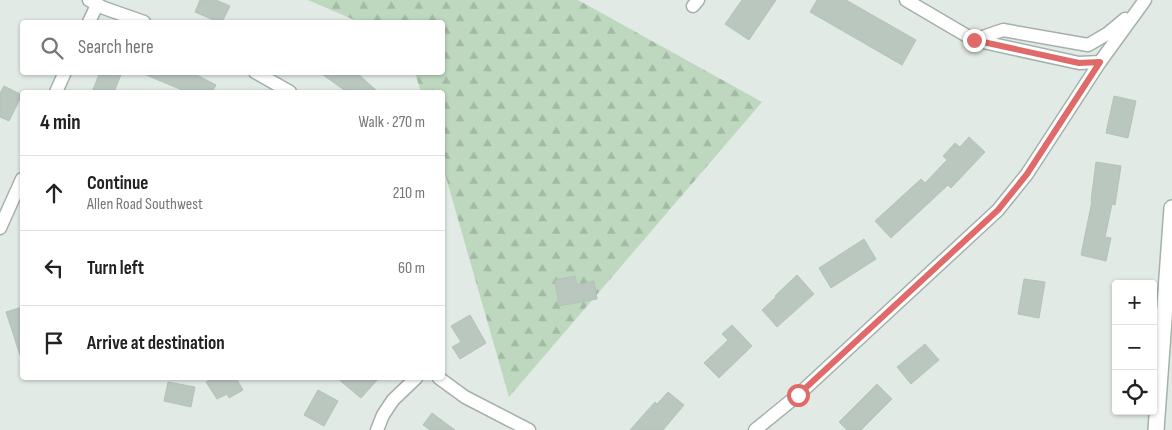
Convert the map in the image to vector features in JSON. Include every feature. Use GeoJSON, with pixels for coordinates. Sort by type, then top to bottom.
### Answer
{"type":"FeatureCollection","features":[{"type":"Feature","properties":{"kind":"street"},"geometry":{"type":"LineString","coordinates":[[906,0],[974,40],[1079,63],[1100,62]]}},
{"type":"Feature","properties":{"kind":"street"},"geometry":{"type":"LineString","coordinates":[[89,20],[93,2],[139,20]]}},
{"type":"Feature","properties":{"kind":"street"},"geometry":{"type":"LineString","coordinates":[[974,40],[1003,30],[1088,44],[1107,34],[1142,4]]}},
{"type":"Feature","properties":{"kind":"street"},"geometry":{"type":"LineString","coordinates":[[755,430],[798,395],[998,210],[1027,174],[1100,62],[1142,4]]}},
{"type":"Feature","properties":{"kind":"street"},"geometry":{"type":"LineString","coordinates":[[1033,54],[1038,36]]}},
{"type":"Feature","properties":{"kind":"street"},"geometry":{"type":"LineString","coordinates":[[1088,44],[1100,62]]}},
{"type":"Feature","properties":{"kind":"street"},"geometry":{"type":"LineString","coordinates":[[57,90],[63,75]]}},
{"type":"Feature","properties":{"kind":"street"},"geometry":{"type":"LineString","coordinates":[[260,75],[286,90]]}},
{"type":"Feature","properties":{"kind":"street"},"geometry":{"type":"LineString","coordinates":[[0,228],[20,186]]}},
{"type":"Feature","properties":{"kind":"street"},"geometry":{"type":"LineString","coordinates":[[1156,430],[1172,208]]}},
{"type":"Feature","properties":{"kind":"street"},"geometry":{"type":"LineString","coordinates":[[377,430],[393,400],[414,380]]}},
{"type":"Feature","properties":{"kind":"street"},"geometry":{"type":"LineString","coordinates":[[442,380],[465,397],[529,430]]}},
{"type":"Feature","properties":{"kind":"green space"},"geometry":{"type":"Polygon","coordinates":[[[308,0],[578,0],[762,102],[509,397],[445,174],[445,90],[420,90],[416,75],[445,75],[445,20],[354,20],[308,0]]]}},
{"type":"Feature","properties":{"kind":"building"},"geometry":{"type":"Polygon","coordinates":[[[200,0],[216,0],[230,6],[223,20],[213,20],[195,12],[200,0]]]}},
{"type":"Feature","properties":{"kind":"building"},"geometry":{"type":"Polygon","coordinates":[[[742,0],[776,0],[749,40],[725,24],[742,0]]]}},
{"type":"Feature","properties":{"kind":"building"},"geometry":{"type":"Polygon","coordinates":[[[817,0],[846,0],[916,40],[902,65],[810,12],[817,0]]]}},
{"type":"Feature","properties":{"kind":"building"},"geometry":{"type":"Polygon","coordinates":[[[99,75],[121,75],[115,90],[93,90],[99,75]]]}},
{"type":"Feature","properties":{"kind":"building"},"geometry":{"type":"Polygon","coordinates":[[[146,75],[197,75],[216,85],[213,90],[182,90],[146,75]]]}},
{"type":"Feature","properties":{"kind":"building"},"geometry":{"type":"Polygon","coordinates":[[[323,75],[359,75],[376,90],[344,90],[323,75]]]}},
{"type":"Feature","properties":{"kind":"building"},"geometry":{"type":"Polygon","coordinates":[[[4,86],[20,94],[20,99],[9,121],[0,117],[0,93],[4,86]]]}},
{"type":"Feature","properties":{"kind":"building"},"geometry":{"type":"Polygon","coordinates":[[[1114,96],[1136,101],[1128,138],[1106,133],[1114,96]]]}},
{"type":"Feature","properties":{"kind":"building"},"geometry":{"type":"Polygon","coordinates":[[[969,137],[985,152],[951,188],[948,185],[891,238],[875,221],[921,179],[925,183],[947,160],[943,156],[955,143],[960,147],[969,137]]]}},
{"type":"Feature","properties":{"kind":"building"},"geometry":{"type":"Polygon","coordinates":[[[1096,162],[1121,166],[1115,205],[1112,204],[1105,237],[1111,238],[1106,261],[1081,255],[1092,201],[1096,162]]]}},
{"type":"Feature","properties":{"kind":"building"},"geometry":{"type":"Polygon","coordinates":[[[864,239],[876,259],[831,288],[819,268],[864,239]]]}},
{"type":"Feature","properties":{"kind":"building"},"geometry":{"type":"Polygon","coordinates":[[[797,275],[814,294],[777,327],[762,310],[797,275]]]}},
{"type":"Feature","properties":{"kind":"building"},"geometry":{"type":"Polygon","coordinates":[[[575,276],[577,285],[594,281],[597,299],[559,306],[555,280],[575,276]]]}},
{"type":"Feature","properties":{"kind":"building"},"geometry":{"type":"Polygon","coordinates":[[[1024,279],[1045,282],[1039,318],[1018,314],[1024,279]]]}},
{"type":"Feature","properties":{"kind":"building"},"geometry":{"type":"Polygon","coordinates":[[[20,308],[20,355],[6,312],[20,308]]]}},
{"type":"Feature","properties":{"kind":"building"},"geometry":{"type":"Polygon","coordinates":[[[470,315],[486,343],[460,359],[452,347],[461,342],[451,326],[470,315]]]}},
{"type":"Feature","properties":{"kind":"building"},"geometry":{"type":"Polygon","coordinates":[[[732,325],[752,346],[719,378],[704,363],[728,340],[722,334],[732,325]]]}},
{"type":"Feature","properties":{"kind":"building"},"geometry":{"type":"Polygon","coordinates":[[[925,344],[939,360],[911,384],[897,367],[925,344]]]}},
{"type":"Feature","properties":{"kind":"building"},"geometry":{"type":"Polygon","coordinates":[[[210,380],[237,380],[243,390],[229,398],[227,394],[217,399],[206,382],[210,380]]]}},
{"type":"Feature","properties":{"kind":"building"},"geometry":{"type":"Polygon","coordinates":[[[339,380],[377,380],[361,398],[339,380]]]}},
{"type":"Feature","properties":{"kind":"building"},"geometry":{"type":"Polygon","coordinates":[[[168,382],[195,387],[191,407],[164,401],[168,382]]]}},
{"type":"Feature","properties":{"kind":"building"},"geometry":{"type":"Polygon","coordinates":[[[877,384],[892,399],[861,430],[847,430],[839,422],[877,384]]]}},
{"type":"Feature","properties":{"kind":"building"},"geometry":{"type":"Polygon","coordinates":[[[318,390],[338,401],[324,426],[304,415],[318,390]]]}},
{"type":"Feature","properties":{"kind":"building"},"geometry":{"type":"Polygon","coordinates":[[[668,392],[684,405],[663,430],[630,430],[655,402],[657,404],[668,392]]]}},
{"type":"Feature","properties":{"kind":"building"},"geometry":{"type":"Polygon","coordinates":[[[432,413],[455,430],[430,430],[423,425],[432,413]]]}},
{"type":"Feature","properties":{"kind":"route"},"geometry":{"type":"LineString","coordinates":[[798,395],[998,210],[1027,174],[1100,62],[1079,63],[974,40]]}}]}
